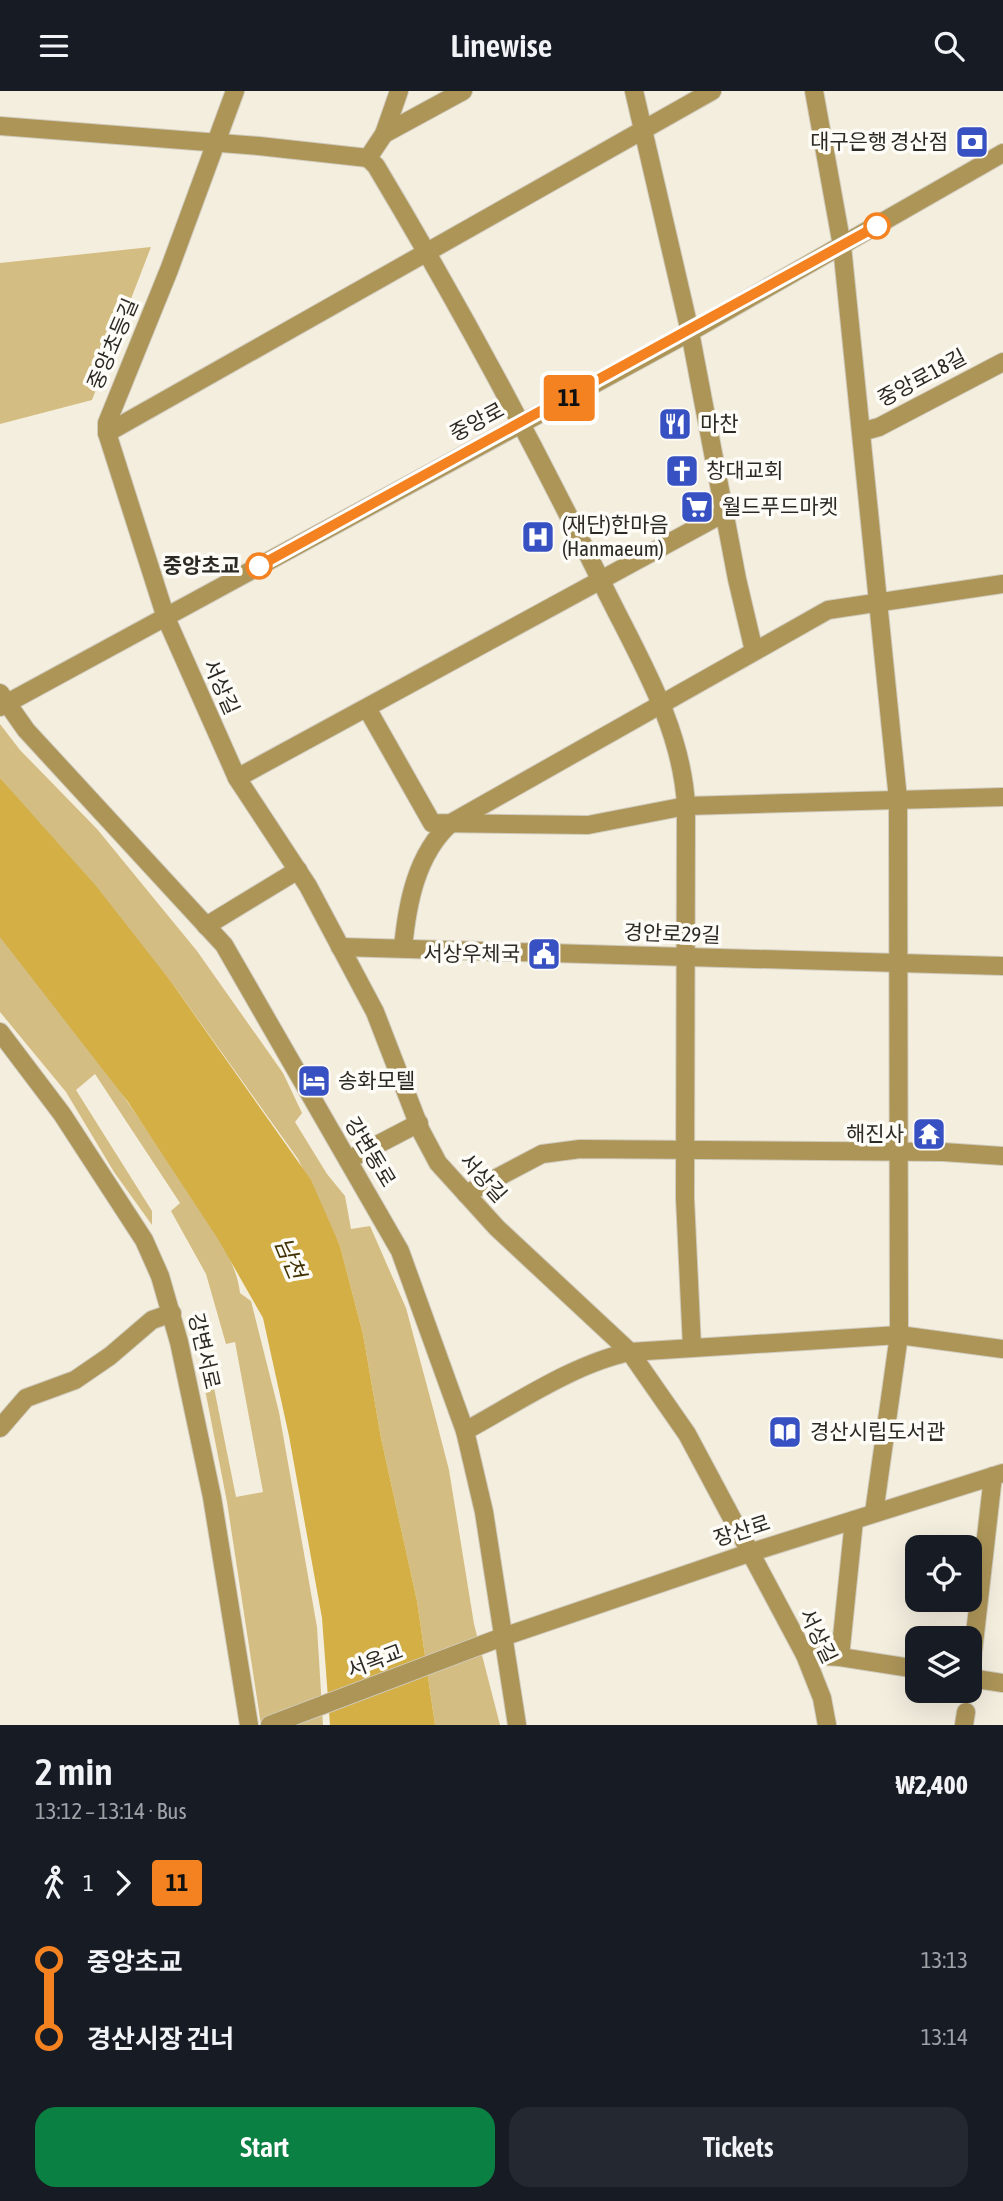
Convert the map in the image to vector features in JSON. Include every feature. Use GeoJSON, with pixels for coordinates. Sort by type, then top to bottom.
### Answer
{"type":"FeatureCollection","features":[{"type":"Feature","properties":{"kind":"street","name":"중앙초등길"},"geometry":{"type":"LineString","coordinates":[[107,433],[111,409],[169,270],[234,91]]}},
{"type":"Feature","properties":{"kind":"street"},"geometry":{"type":"LineString","coordinates":[[368,158],[384,134],[399,91]]}},
{"type":"Feature","properties":{"kind":"street"},"geometry":{"type":"LineString","coordinates":[[384,134],[463,91]]}},
{"type":"Feature","properties":{"kind":"street"},"geometry":{"type":"LineString","coordinates":[[634,91],[690,332],[724,513],[754,651]]}},
{"type":"Feature","properties":{"kind":"street"},"geometry":{"type":"LineString","coordinates":[[166,618],[107,433],[712,91]]}},
{"type":"Feature","properties":{"kind":"street"},"geometry":{"type":"LineString","coordinates":[[814,91],[842,246],[898,799],[899,1335],[874,1513]]}},
{"type":"Feature","properties":{"kind":"street"},"geometry":{"type":"LineString","coordinates":[[0,126],[216,142],[368,158],[376,166],[428,253],[523,423],[661,704],[682,762],[686,806],[685,1150],[692,1347]]}},
{"type":"Feature","properties":{"kind":"street","name":"중앙로"},"geometry":{"type":"LineString","coordinates":[[2,701],[166,618],[690,332],[1003,154]]}},
{"type":"Feature","properties":{"kind":"street","name":"중앙로18길"},"geometry":{"type":"LineString","coordinates":[[861,432],[878,427],[1003,362]]}},
{"type":"Feature","properties":{"kind":"street"},"geometry":{"type":"LineString","coordinates":[[237,778],[368,710],[724,513]]}},
{"type":"Feature","properties":{"kind":"street"},"geometry":{"type":"LineString","coordinates":[[403,949],[409,897],[439,834],[451,823],[828,610],[1003,584]]}},
{"type":"Feature","properties":{"kind":"street","name":"서상길"},"geometry":{"type":"LineString","coordinates":[[166,618],[237,778],[298,870],[375,1012],[419,1123],[438,1163],[547,1277],[630,1352],[687,1434],[805,1655],[822,1698],[827,1725]]}},
{"type":"Feature","properties":{"kind":"street","name":"강변동로"},"geometry":{"type":"LineString","coordinates":[[2,701],[224,945],[400,1251],[465,1431],[484,1512],[501,1637],[517,1725]]}},
{"type":"Feature","properties":{"kind":"street"},"geometry":{"type":"LineString","coordinates":[[368,710],[432,823],[588,825],[686,806],[1003,797]]}},
{"type":"Feature","properties":{"kind":"street"},"geometry":{"type":"LineString","coordinates":[[206,926],[298,870]]}},
{"type":"Feature","properties":{"kind":"street","name":"경안로29길"},"geometry":{"type":"LineString","coordinates":[[340,947],[1003,966]]}},
{"type":"Feature","properties":{"kind":"street","name":"강변서로"},"geometry":{"type":"LineString","coordinates":[[0,1032],[62,1114],[144,1240],[172,1313],[212,1497],[249,1725]]}},
{"type":"Feature","properties":{"kind":"street"},"geometry":{"type":"LineString","coordinates":[[348,1160],[419,1123]]}},
{"type":"Feature","properties":{"kind":"street"},"geometry":{"type":"LineString","coordinates":[[466,1194],[542,1154],[580,1149],[898,1152],[1003,1156]]}},
{"type":"Feature","properties":{"kind":"street"},"geometry":{"type":"LineString","coordinates":[[0,1428],[26,1398],[82,1376],[152,1320],[172,1313]]}},
{"type":"Feature","properties":{"kind":"street"},"geometry":{"type":"LineString","coordinates":[[465,1431],[571,1374],[609,1356],[630,1352],[899,1335],[1003,1349]]}},
{"type":"Feature","properties":{"kind":"street"},"geometry":{"type":"LineString","coordinates":[[977,1626],[998,1474]]}},
{"type":"Feature","properties":{"kind":"street","name":"장산로"},"geometry":{"type":"LineString","coordinates":[[501,1637],[749,1553],[998,1474]]}},
{"type":"Feature","properties":{"kind":"street"},"geometry":{"type":"LineString","coordinates":[[840,1657],[854,1520]]}},
{"type":"Feature","properties":{"kind":"street","name":"서옥교"},"geometry":{"type":"LineString","coordinates":[[270,1725],[501,1637]]}},
{"type":"Feature","properties":{"kind":"street"},"geometry":{"type":"LineString","coordinates":[[805,1655],[840,1657],[905,1667]]}},
{"type":"Feature","properties":{"kind":"street"},"geometry":{"type":"LineString","coordinates":[[982,1680],[1003,1683]]}},
{"type":"Feature","properties":{"kind":"shaded area"},"geometry":{"type":"Polygon","coordinates":[[[151,247],[92,400],[0,424],[0,263],[151,247]]]}},
{"type":"Feature","properties":{"kind":"shaded area"},"geometry":{"type":"Polygon","coordinates":[[[0,724],[20,750],[97,829],[197,951],[283,1073],[302,1113],[295,1122],[327,1174],[345,1196],[351,1229],[370,1226],[406,1308],[434,1412],[449,1470],[474,1624],[500,1725],[435,1725],[417,1601],[381,1438],[363,1334],[340,1246],[298,1159],[172,983],[0,778],[0,724]]]}},
{"type":"Feature","properties":{"kind":"shaded area"},"geometry":{"type":"Polygon","coordinates":[[[0,936],[75,1030],[145,1127],[227,1254],[240,1293],[251,1301],[279,1412],[317,1627],[323,1725],[261,1725],[227,1502],[201,1369],[210,1368],[236,1497],[263,1492],[235,1342],[226,1344],[206,1274],[171,1211],[180,1203],[95,1074],[76,1090],[152,1211],[152,1225],[114,1172],[66,1092],[0,1012],[0,936]]]}},
{"type":"Feature","properties":{"kind":"water","name":"남천"},"geometry":{"type":"Polygon","coordinates":[[[0,778],[96,886],[172,983],[311,1180],[340,1246],[363,1334],[381,1438],[417,1601],[435,1725],[330,1725],[322,1618],[289,1436],[263,1318],[218,1239],[128,1102],[0,937],[0,778]]]}},
{"type":"Feature","properties":{"kind":"bus line","name":"11"},"geometry":{"type":"LineString","coordinates":[[259,566],[666,345],[877,226]]}},
{"type":"Feature","properties":{"kind":"place","name":"대구은행 경산점"},"geometry":{"type":"Point","coordinates":[972,142]}},
{"type":"Feature","properties":{"kind":"place","name":"마찬"},"geometry":{"type":"Point","coordinates":[675,424]}},
{"type":"Feature","properties":{"kind":"place","name":"창대교회"},"geometry":{"type":"Point","coordinates":[682,471]}},
{"type":"Feature","properties":{"kind":"place","name":"월드푸드마켓"},"geometry":{"type":"Point","coordinates":[697,507]}},
{"type":"Feature","properties":{"kind":"place","name":"(재단)한마음 (Hanmaeum)"},"geometry":{"type":"Point","coordinates":[538,537]}},
{"type":"Feature","properties":{"kind":"place","name":"중앙초교"},"geometry":{"type":"Point","coordinates":[259,566]}},
{"type":"Feature","properties":{"kind":"place","name":"서상우체국"},"geometry":{"type":"Point","coordinates":[544,954]}},
{"type":"Feature","properties":{"kind":"place","name":"송화모텔"},"geometry":{"type":"Point","coordinates":[314,1081]}},
{"type":"Feature","properties":{"kind":"place","name":"해진사"},"geometry":{"type":"Point","coordinates":[929,1134]}},
{"type":"Feature","properties":{"kind":"place","name":"경산시립도서관"},"geometry":{"type":"Point","coordinates":[785,1432]}}]}
